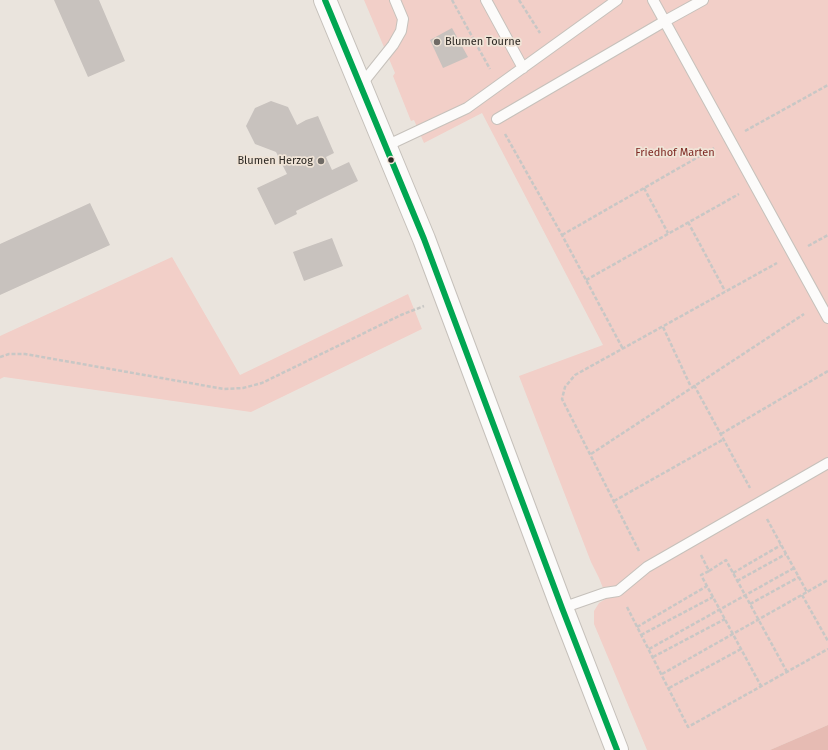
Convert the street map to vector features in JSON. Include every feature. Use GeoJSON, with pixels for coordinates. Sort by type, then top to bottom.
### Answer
{"type":"FeatureCollection","features":[{"type":"Feature","properties":{"kind":"street"},"geometry":{"type":"LineString","coordinates":[[325,0],[424,239],[562,608],[617,750]]}},
{"type":"Feature","properties":{"kind":"lane"},"geometry":{"type":"LineString","coordinates":[[361,85],[393,45],[401,31],[403,19],[395,0]]}},
{"type":"Feature","properties":{"kind":"lane"},"geometry":{"type":"LineString","coordinates":[[486,0],[522,68]]}},
{"type":"Feature","properties":{"kind":"lane"},"geometry":{"type":"LineString","coordinates":[[386,146],[467,108],[617,0]]}},
{"type":"Feature","properties":{"kind":"lane"},"geometry":{"type":"LineString","coordinates":[[653,0],[828,318]]}},
{"type":"Feature","properties":{"kind":"lane"},"geometry":{"type":"LineString","coordinates":[[497,119],[703,0]]}},
{"type":"Feature","properties":{"kind":"lane"},"geometry":{"type":"LineString","coordinates":[[562,608],[605,593],[618,591],[647,567],[828,463]]}},
{"type":"Feature","properties":{"kind":"path"},"geometry":{"type":"LineString","coordinates":[[452,0],[498,86]]}},
{"type":"Feature","properties":{"kind":"path"},"geometry":{"type":"LineString","coordinates":[[519,0],[550,49]]}},
{"type":"Feature","properties":{"kind":"path"},"geometry":{"type":"LineString","coordinates":[[562,235],[828,85]]}},
{"type":"Feature","properties":{"kind":"path"},"geometry":{"type":"LineString","coordinates":[[497,119],[562,235],[623,349]]}},
{"type":"Feature","properties":{"kind":"path"},"geometry":{"type":"LineString","coordinates":[[586,280],[755,185]]}},
{"type":"Feature","properties":{"kind":"path"},"geometry":{"type":"LineString","coordinates":[[644,188],[668,233]]}},
{"type":"Feature","properties":{"kind":"path"},"geometry":{"type":"LineString","coordinates":[[688,222],[726,291]]}},
{"type":"Feature","properties":{"kind":"path"},"geometry":{"type":"LineString","coordinates":[[647,567],[562,399],[565,387],[575,375],[828,235]]}},
{"type":"Feature","properties":{"kind":"path"},"geometry":{"type":"LineString","coordinates":[[0,357],[9,354],[24,354],[224,389],[243,388],[262,383],[401,315],[446,297]]}},
{"type":"Feature","properties":{"kind":"path"},"geometry":{"type":"LineString","coordinates":[[591,454],[820,303]]}},
{"type":"Feature","properties":{"kind":"path"},"geometry":{"type":"LineString","coordinates":[[663,327],[691,387]]}},
{"type":"Feature","properties":{"kind":"path"},"geometry":{"type":"LineString","coordinates":[[721,434],[828,371]]}},
{"type":"Feature","properties":{"kind":"path"},"geometry":{"type":"LineString","coordinates":[[614,501],[724,439]]}},
{"type":"Feature","properties":{"kind":"path"},"geometry":{"type":"LineString","coordinates":[[694,540],[709,571]]}},
{"type":"Feature","properties":{"kind":"path"},"geometry":{"type":"LineString","coordinates":[[733,573],[781,545]]}},
{"type":"Feature","properties":{"kind":"path"},"geometry":{"type":"LineString","coordinates":[[737,581],[786,554]]}},
{"type":"Feature","properties":{"kind":"path"},"geometry":{"type":"LineString","coordinates":[[761,686],[701,575],[726,560],[787,672]]}},
{"type":"Feature","properties":{"kind":"path"},"geometry":{"type":"LineString","coordinates":[[648,649],[794,568]]}},
{"type":"Feature","properties":{"kind":"path"},"geometry":{"type":"LineString","coordinates":[[750,604],[799,577]]}},
{"type":"Feature","properties":{"kind":"path"},"geometry":{"type":"LineString","coordinates":[[637,627],[707,586]]}},
{"type":"Feature","properties":{"kind":"path"},"geometry":{"type":"LineString","coordinates":[[618,591],[688,726],[828,649]]}},
{"type":"Feature","properties":{"kind":"path"},"geometry":{"type":"LineString","coordinates":[[662,674],[808,592]]}},
{"type":"Feature","properties":{"kind":"path"},"geometry":{"type":"LineString","coordinates":[[802,595],[828,641]]}},
{"type":"Feature","properties":{"kind":"path"},"geometry":{"type":"LineString","coordinates":[[641,635],[713,597]]}},
{"type":"Feature","properties":{"kind":"path"},"geometry":{"type":"LineString","coordinates":[[653,657],[725,619]]}},
{"type":"Feature","properties":{"kind":"path"},"geometry":{"type":"LineString","coordinates":[[669,688],[741,649]]}},
{"type":"Feature","properties":{"kind":"green space","name":"Friedhof Marten"},"geometry":{"type":"Polygon","coordinates":[[[364,0],[828,0],[828,725],[770,750],[647,750],[594,624],[594,611],[599,603],[607,598],[591,562],[519,376],[603,345],[482,113],[424,143],[414,120],[411,121],[393,76],[395,73],[364,0]]]}},
{"type":"Feature","properties":{"kind":"green space"},"geometry":{"type":"Polygon","coordinates":[[[172,257],[240,375],[408,294],[422,329],[251,412],[4,377],[0,379],[0,336],[172,257]]]}},
{"type":"Feature","properties":{"kind":"shaded area"},"geometry":{"type":"Polygon","coordinates":[[[828,725],[828,750],[770,750],[828,725]]]}},
{"type":"Feature","properties":{"kind":"building"},"geometry":{"type":"Polygon","coordinates":[[[54,0],[99,0],[125,61],[88,77],[54,0]]]}},
{"type":"Feature","properties":{"kind":"building"},"geometry":{"type":"Polygon","coordinates":[[[452,28],[468,57],[443,68],[430,40],[452,28]]]}},
{"type":"Feature","properties":{"kind":"building"},"geometry":{"type":"Polygon","coordinates":[[[271,101],[288,107],[297,125],[318,116],[334,153],[326,157],[332,170],[349,162],[358,181],[296,211],[297,214],[275,225],[257,188],[287,174],[276,152],[255,144],[246,126],[255,108],[271,101]]]}},
{"type":"Feature","properties":{"kind":"building"},"geometry":{"type":"Polygon","coordinates":[[[90,203],[110,245],[0,295],[0,244],[90,203]]]}},
{"type":"Feature","properties":{"kind":"building"},"geometry":{"type":"Polygon","coordinates":[[[332,238],[343,266],[304,281],[293,252],[332,238]]]}},
{"type":"Feature","properties":{"kind":"transit line"},"geometry":{"type":"LineString","coordinates":[[325,0],[424,239],[562,608],[617,750]]}},
{"type":"Feature","properties":{"kind":"place","name":"Blumen Tourne"},"geometry":{"type":"Point","coordinates":[437,42]}},
{"type":"Feature","properties":{"kind":"place","name":"Blumen Herzog"},"geometry":{"type":"Point","coordinates":[321,161]}}]}
